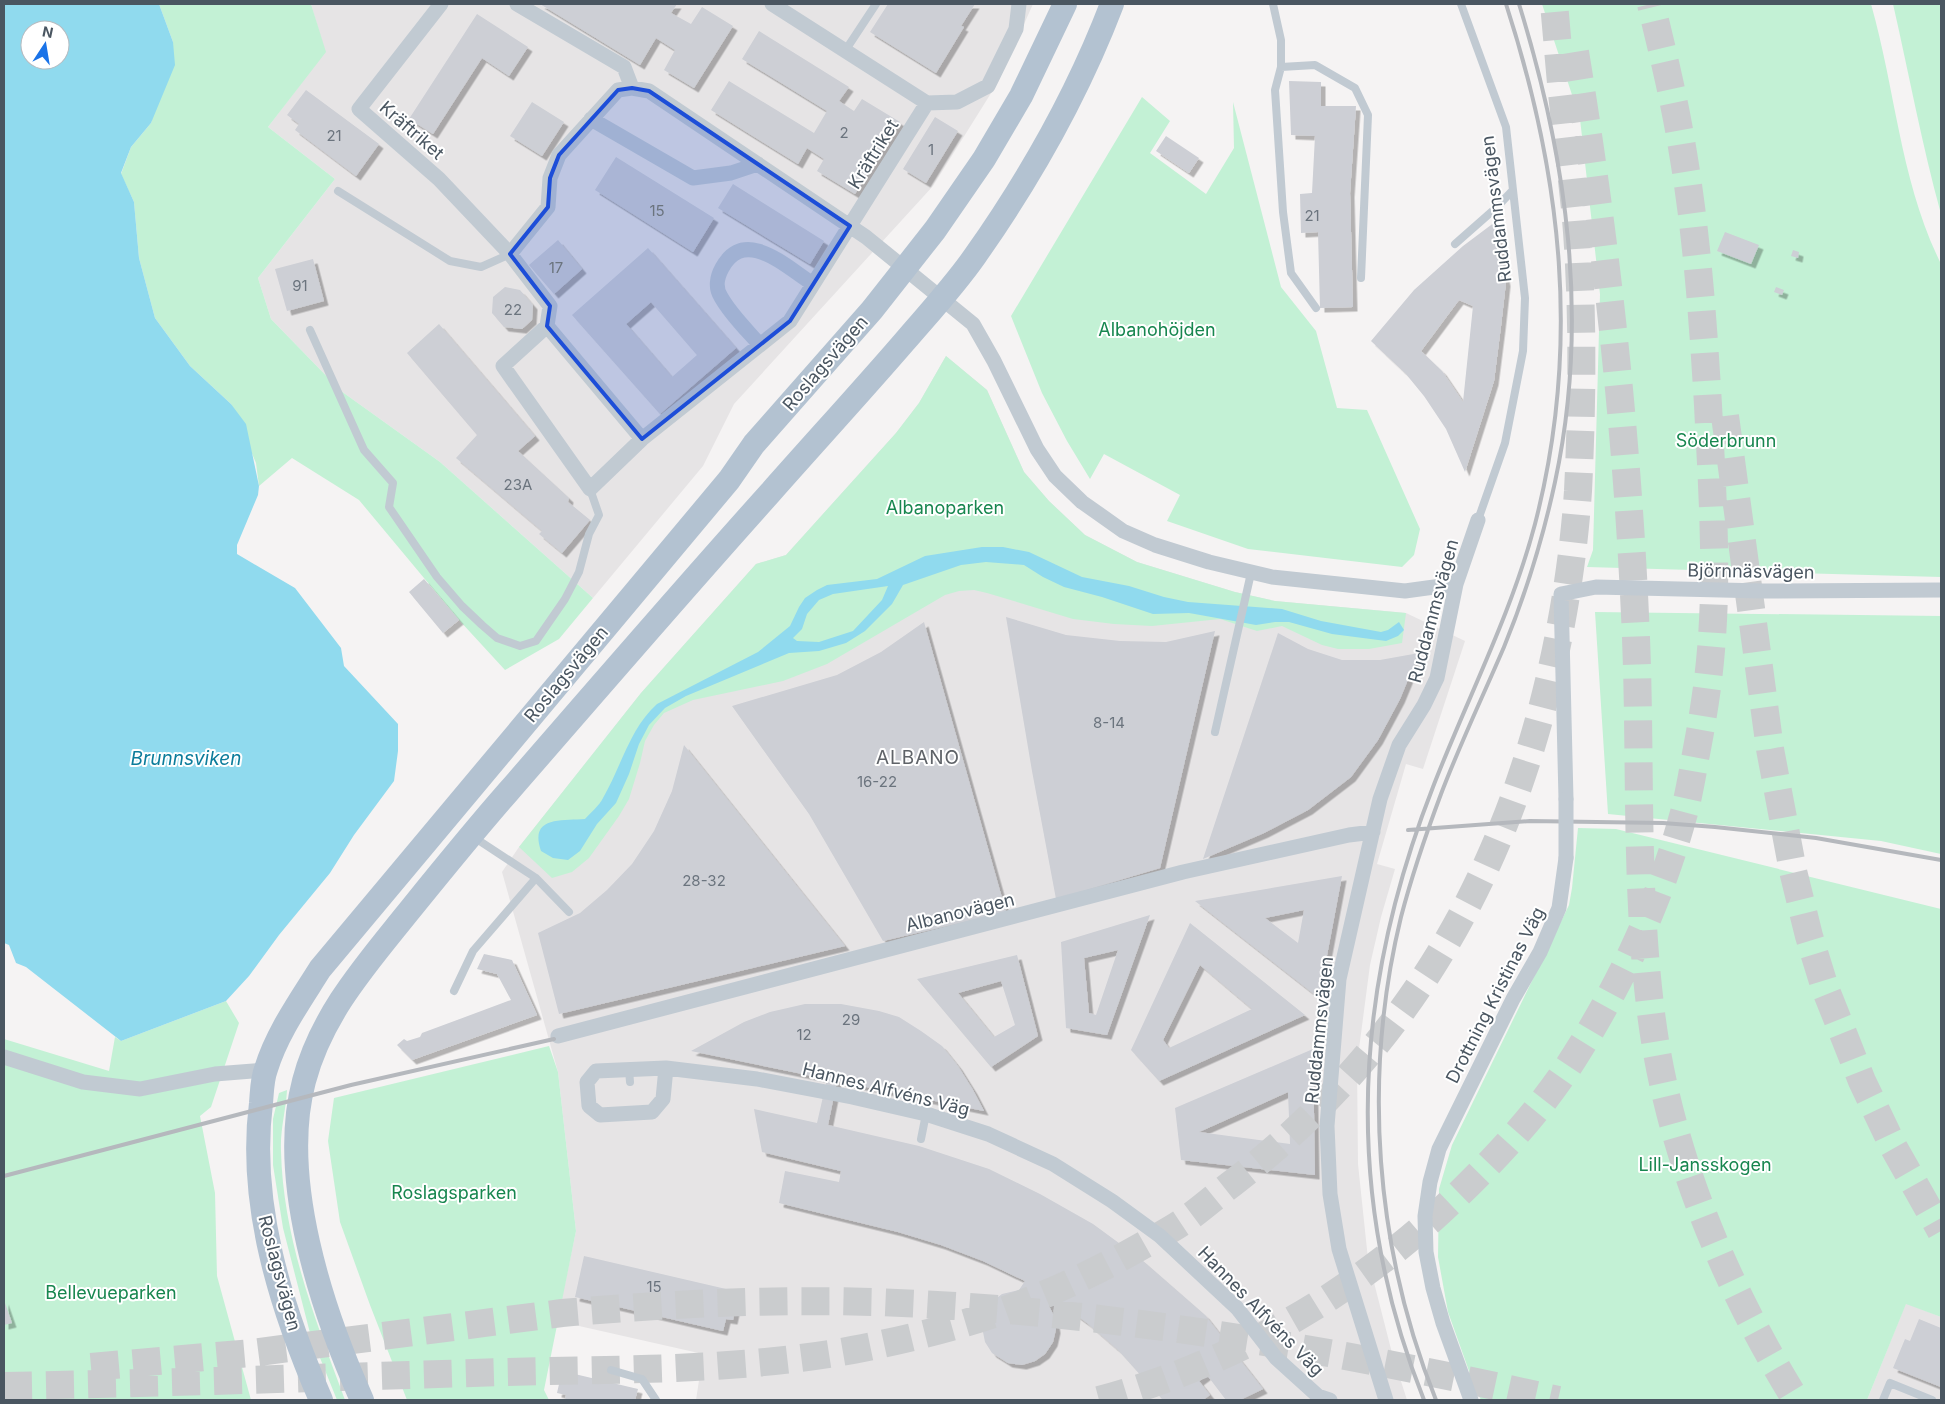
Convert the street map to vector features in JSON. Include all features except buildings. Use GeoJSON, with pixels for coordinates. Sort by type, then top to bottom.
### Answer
{"type":"FeatureCollection","features":[{"type":"Feature","properties":{"kind":"main road","name":"Roslagsvägen"},"geometry":{"type":"LineString","coordinates":[[321,1400],[285,1303],[270,1250],[262,1210],[258,1125],[265,1070],[287,1020],[320,969],[729,480],[754,444],[872,310],[935,230],[984,159],[1022,96],[1065,4]]}},
{"type":"Feature","properties":{"kind":"main road","name":"Roslagsvägen"},"geometry":{"type":"LineString","coordinates":[[362,1400],[322,1294],[308,1245],[300,1202],[296,1164],[303,1084],[311,1057],[330,1015],[352,982],[471,835],[652,626],[942,299],[974,258],[1028,176],[1077,86],[1112,4]]}},
{"type":"Feature","properties":{"kind":"street","name":"Kräftriket"},"geometry":{"type":"LineString","coordinates":[[440,4],[360,109],[439,179],[510,254],[550,306],[547,326]]}},
{"type":"Feature","properties":{"kind":"street"},"geometry":{"type":"LineString","coordinates":[[517,4],[624,67],[632,88]]}},
{"type":"Feature","properties":{"kind":"street"},"geometry":{"type":"LineString","coordinates":[[772,4],[927,103],[957,102],[988,86],[1016,29],[1019,4]]}},
{"type":"Feature","properties":{"kind":"street"},"geometry":{"type":"LineString","coordinates":[[510,254],[548,207],[550,178],[559,155],[618,90],[632,88],[649,91],[850,226],[976,328],[1037,449],[1055,476],[1082,502],[1123,531],[1155,545],[1209,562],[1251,573],[1301,581],[1405,591],[1456,584]]}},
{"type":"Feature","properties":{"kind":"street","name":"Kräftriket"},"geometry":{"type":"LineString","coordinates":[[590,488],[642,439],[790,321],[927,103]]}},
{"type":"Feature","properties":{"kind":"street"},"geometry":{"type":"LineString","coordinates":[[591,119],[693,178],[730,173],[758,164]]}},
{"type":"Feature","properties":{"kind":"street"},"geometry":{"type":"LineString","coordinates":[[760,345],[719,296],[717,278],[726,260],[740,250],[752,248],[766,253],[813,284]]}},
{"type":"Feature","properties":{"kind":"street"},"geometry":{"type":"LineString","coordinates":[[590,488],[503,366],[547,326],[642,439]]}},
{"type":"Feature","properties":{"kind":"street","name":"Ruddammsvägen"},"geometry":{"type":"LineString","coordinates":[[1386,1400],[1339,1249],[1330,1194],[1328,1126],[1339,979],[1380,799],[1399,745],[1424,705],[1436,678],[1456,584],[1478,520]]}},
{"type":"Feature","properties":{"kind":"street","name":"Björnnäsvägen"},"geometry":{"type":"LineString","coordinates":[[1561,594],[1596,587],[1763,591],[1941,590]]}},
{"type":"Feature","properties":{"kind":"street","name":"Drottning Kristinas Väg"},"geometry":{"type":"LineString","coordinates":[[1471,1400],[1442,1323],[1433,1288],[1426,1252],[1425,1216],[1430,1182],[1439,1149],[1512,999],[1540,952],[1560,908],[1566,858],[1561,594]]}},
{"type":"Feature","properties":{"kind":"street","name":"Albanovägen"},"geometry":{"type":"LineString","coordinates":[[558,1036],[1174,875],[1349,835],[1373,832]]}},
{"type":"Feature","properties":{"kind":"street"},"geometry":{"type":"LineString","coordinates":[[4,1057],[84,1082],[140,1089],[216,1074],[265,1070]]}},
{"type":"Feature","properties":{"kind":"street","name":"Hannes Alfvéns Väg"},"geometry":{"type":"LineString","coordinates":[[666,1068],[663,1099],[652,1112],[600,1115],[589,1106],[587,1082],[596,1071],[629,1076],[666,1068],[758,1079],[852,1097],[926,1114],[988,1134],[1044,1160],[1112,1201],[1160,1236],[1236,1308],[1276,1358],[1318,1396],[1330,1400]]}},
{"type":"Feature","properties":{"kind":"lane"},"geometry":{"type":"LineString","coordinates":[[845,51],[876,4]]}},
{"type":"Feature","properties":{"kind":"lane"},"geometry":{"type":"LineString","coordinates":[[1273,4],[1281,40],[1281,68],[1275,90],[1283,212],[1291,273],[1316,308]]}},
{"type":"Feature","properties":{"kind":"lane","name":"Ruddammsvägen"},"geometry":{"type":"LineString","coordinates":[[1461,4],[1506,127],[1525,298],[1523,351],[1505,443],[1478,520]]}},
{"type":"Feature","properties":{"kind":"lane"},"geometry":{"type":"LineString","coordinates":[[1281,68],[1315,65],[1355,88],[1368,115],[1361,278]]}},
{"type":"Feature","properties":{"kind":"lane"},"geometry":{"type":"LineString","coordinates":[[338,191],[450,260],[481,268],[510,254]]}},
{"type":"Feature","properties":{"kind":"lane"},"geometry":{"type":"LineString","coordinates":[[1455,244],[1512,191]]}},
{"type":"Feature","properties":{"kind":"lane"},"geometry":{"type":"LineString","coordinates":[[310,330],[364,450],[393,483],[389,507],[437,577],[462,606],[498,638],[520,646],[536,641],[565,599],[580,572],[589,534],[599,515],[590,488]]}},
{"type":"Feature","properties":{"kind":"lane"},"geometry":{"type":"LineString","coordinates":[[1215,732],[1251,573]]}},
{"type":"Feature","properties":{"kind":"lane"},"geometry":{"type":"LineString","coordinates":[[471,835],[536,878],[569,912]]}},
{"type":"Feature","properties":{"kind":"lane"},"geometry":{"type":"LineString","coordinates":[[454,991],[473,951],[536,878]]}},
{"type":"Feature","properties":{"kind":"lane"},"geometry":{"type":"LineString","coordinates":[[921,1139],[926,1114]]}},
{"type":"Feature","properties":{"kind":"lane"},"geometry":{"type":"LineString","coordinates":[[611,1370],[642,1379],[656,1400]]}},
{"type":"Feature","properties":{"kind":"lane"},"geometry":{"type":"LineString","coordinates":[[1883,1400],[1890,1383],[1932,1400]]}},
{"type":"Feature","properties":{"kind":"highlighted area"},"geometry":{"type":"Polygon","coordinates":[[[632,88],[649,91],[850,226],[790,321],[642,439],[547,326],[550,306],[510,254],[548,207],[550,178],[559,155],[618,90],[632,88]]]}},
{"type":"Feature","properties":{"kind":"shaded area"},"geometry":{"type":"Polygon","coordinates":[[[311,4],[1033,4],[998,82],[933,186],[734,404],[703,466],[593,598],[440,462],[341,391],[271,319],[258,278],[335,179],[268,127],[325,52],[311,4]]]}},
{"type":"Feature","properties":{"kind":"shaded area"},"geometry":{"type":"Polygon","coordinates":[[[946,356],[987,390],[1024,472],[1049,501],[1085,535],[1137,562],[1235,592],[1275,601],[1406,613],[1465,641],[1423,769],[1406,764],[1377,864],[1395,869],[1370,965],[1357,1064],[1358,1164],[1368,1259],[1392,1353],[1407,1400],[696,1400],[703,1354],[557,1321],[576,1231],[558,1072],[502,872],[519,847],[641,693],[756,564],[786,555],[896,433],[919,403],[946,356]]]}},
{"type":"Feature","properties":{"kind":"shaded area"},"geometry":{"type":"Polygon","coordinates":[[[1906,1303],[1941,1317],[1941,1400],[1867,1400],[1906,1303]]]}},
{"type":"Feature","properties":{"kind":"green space"},"geometry":{"type":"Polygon","coordinates":[[[159,4],[311,4],[326,52],[268,127],[335,179],[258,278],[271,319],[341,391],[440,462],[593,598],[559,639],[505,670],[459,620],[359,500],[292,458],[259,486],[256,463],[231,404],[190,366],[155,318],[139,258],[134,202],[121,174],[131,147],[151,123],[173,42],[159,4]]]}},
{"type":"Feature","properties":{"kind":"green space","name":"Söderbrunn"},"geometry":{"type":"Polygon","coordinates":[[[1542,4],[1871,4],[1880,37],[1907,168],[1927,232],[1941,264],[1941,577],[1587,567],[1593,550],[1600,294],[1580,119],[1542,4]]]}},
{"type":"Feature","properties":{"kind":"green space"},"geometry":{"type":"Polygon","coordinates":[[[1893,4],[1941,4],[1941,214],[1922,136],[1893,4]]]}},
{"type":"Feature","properties":{"kind":"green space","name":"Albanohöjden"},"geometry":{"type":"Polygon","coordinates":[[[1142,97],[1170,121],[1150,153],[1206,194],[1234,148],[1233,102],[1281,287],[1316,331],[1337,408],[1367,410],[1420,529],[1414,555],[1402,567],[1248,549],[1167,521],[1180,495],[1104,454],[1090,479],[1067,441],[1042,393],[1011,316],[1142,97]]]}},
{"type":"Feature","properties":{"kind":"green space","name":"Albanoparken"},"geometry":{"type":"Polygon","coordinates":[[[946,356],[987,390],[1024,472],[1049,501],[1085,535],[1137,562],[1235,592],[1275,601],[1406,613],[1402,643],[1369,649],[1338,649],[1322,645],[1282,626],[1257,631],[1220,619],[1152,626],[1114,624],[1073,619],[974,590],[959,591],[945,595],[827,664],[783,681],[693,700],[664,713],[654,725],[645,741],[629,799],[619,816],[589,858],[572,872],[552,878],[519,847],[641,693],[756,564],[786,555],[896,433],[919,403],[946,356]]]}},
{"type":"Feature","properties":{"kind":"green space"},"geometry":{"type":"Polygon","coordinates":[[[1595,612],[1941,616],[1941,854],[1881,841],[1608,814],[1595,612]]]}},
{"type":"Feature","properties":{"kind":"green space","name":"Lill-Jansskogen"},"geometry":{"type":"Polygon","coordinates":[[[1578,828],[1616,829],[1941,909],[1941,1317],[1906,1304],[1867,1400],[1481,1400],[1448,1312],[1438,1257],[1439,1189],[1452,1145],[1569,905],[1578,828]]]}},
{"type":"Feature","properties":{"kind":"green space","name":"Bellevueparken"},"geometry":{"type":"Polygon","coordinates":[[[226,1001],[239,1023],[211,1107],[200,1116],[215,1193],[217,1276],[251,1400],[4,1400],[4,1039],[109,1071],[115,1037],[121,1041],[226,1001]]]}},
{"type":"Feature","properties":{"kind":"green space","name":"Roslagsparken"},"geometry":{"type":"Polygon","coordinates":[[[549,1046],[558,1072],[576,1231],[544,1390],[549,1400],[407,1400],[340,1222],[328,1141],[334,1098],[549,1046]]]}},
{"type":"Feature","properties":{"kind":"green space"},"geometry":{"type":"Polygon","coordinates":[[[287,1090],[281,1143],[283,1183],[288,1215],[302,1278],[345,1400],[337,1400],[310,1333],[283,1228],[273,1165],[273,1119],[279,1093],[287,1090]]]}},
{"type":"Feature","properties":{"kind":"water","name":"Brunnsviken"},"geometry":{"type":"Polygon","coordinates":[[[4,4],[159,4],[173,42],[175,65],[151,123],[131,147],[121,173],[134,202],[139,258],[155,318],[190,366],[231,404],[246,424],[259,486],[258,495],[237,545],[237,554],[295,588],[341,648],[344,666],[398,724],[398,751],[394,781],[354,835],[330,873],[279,935],[249,976],[226,1001],[121,1041],[26,967],[16,963],[9,945],[4,943],[4,4]]]}},
{"type":"Feature","properties":{"kind":"water"},"geometry":{"type":"Polygon","coordinates":[[[982,547],[1003,547],[1029,552],[1082,577],[1129,586],[1188,602],[1282,609],[1321,621],[1381,632],[1388,630],[1399,622],[1404,630],[1398,636],[1386,641],[1332,634],[1289,622],[1256,625],[1189,613],[1153,614],[1064,587],[1024,565],[986,562],[961,565],[903,585],[892,604],[865,631],[846,643],[819,651],[789,653],[686,696],[665,708],[649,725],[639,744],[629,774],[616,803],[597,824],[580,851],[568,860],[553,858],[541,851],[538,840],[539,832],[543,826],[557,821],[585,819],[599,804],[633,736],[640,724],[657,704],[758,652],[790,626],[805,598],[817,590],[827,585],[877,579],[925,556],[982,547]],[[888,586],[833,594],[819,600],[807,614],[802,629],[793,638],[797,641],[819,642],[853,631],[882,600],[888,586]]]}},
{"type":"Feature","properties":{"kind":"tunnel"},"geometry":{"type":"LineString","coordinates":[[4,1386],[685,1368],[819,1356],[863,1348],[929,1333],[994,1314],[1054,1291],[1088,1274],[1140,1247],[1189,1217],[1295,1130],[1350,1075],[1398,1017],[1440,954],[1476,888],[1506,819],[1532,745],[1552,668],[1561,624],[1574,535],[1578,491],[1581,369],[1581,308],[1577,228],[1554,4]]}},
{"type":"Feature","properties":{"kind":"tunnel"},"geometry":{"type":"LineString","coordinates":[[1099,1400],[1146,1386],[1193,1368],[1282,1326],[1366,1272],[1406,1242],[1443,1209],[1514,1137],[1561,1077],[1609,998],[1653,905],[1665,874],[1685,809],[1700,732],[1711,650],[1714,559],[1708,405],[1696,247],[1680,134],[1651,4]]}},
{"type":"Feature","properties":{"kind":"tunnel"},"geometry":{"type":"LineString","coordinates":[[1575,52],[1597,198],[1622,418],[1636,638],[1639,825],[1643,919],[1651,1013],[1659,1064],[1685,1165],[1703,1214],[1745,1309],[1796,1400]]}},
{"type":"Feature","properties":{"kind":"tunnel"},"geometry":{"type":"LineString","coordinates":[[1725,416],[1770,749],[1793,871],[1809,936],[1825,988],[1862,1081],[1894,1148],[1941,1231]]}},
{"type":"Feature","properties":{"kind":"tunnel"},"geometry":{"type":"LineString","coordinates":[[91,1367],[251,1353],[562,1313],[718,1303],[796,1301],[875,1302],[961,1306],[1047,1314],[1219,1335],[1389,1364],[1558,1400]]}},
{"type":"Feature","properties":{"kind":"railway"},"geometry":{"type":"LineString","coordinates":[[1424,1400],[1398,1323],[1380,1246],[1370,1170],[1368,1093],[1373,1017],[1386,940],[1406,864],[1433,787],[1501,624],[1525,558],[1535,524],[1549,458],[1558,392],[1561,327],[1559,262],[1552,198],[1541,133],[1506,4]]}},
{"type":"Feature","properties":{"kind":"railway"},"geometry":{"type":"LineString","coordinates":[[1436,1400],[1415,1342],[1399,1283],[1388,1223],[1381,1162],[1379,1100],[1381,1039],[1389,977],[1401,917],[1410,886],[1441,794],[1504,647],[1527,586],[1555,482],[1565,421],[1571,361],[1572,300],[1568,240],[1561,181],[1550,121],[1536,62],[1519,4]]}},
{"type":"Feature","properties":{"kind":"railway"},"geometry":{"type":"LineString","coordinates":[[1408,830],[1530,821],[1663,823],[1816,838],[1941,860]]}},
{"type":"Feature","properties":{"kind":"railway"},"geometry":{"type":"LineString","coordinates":[[4,1176],[351,1085],[554,1039]]}},
{"type":"Feature","properties":{"kind":"district","name":"ALBANO"},"geometry":{"type":"Point","coordinates":[918,757]}}]}
